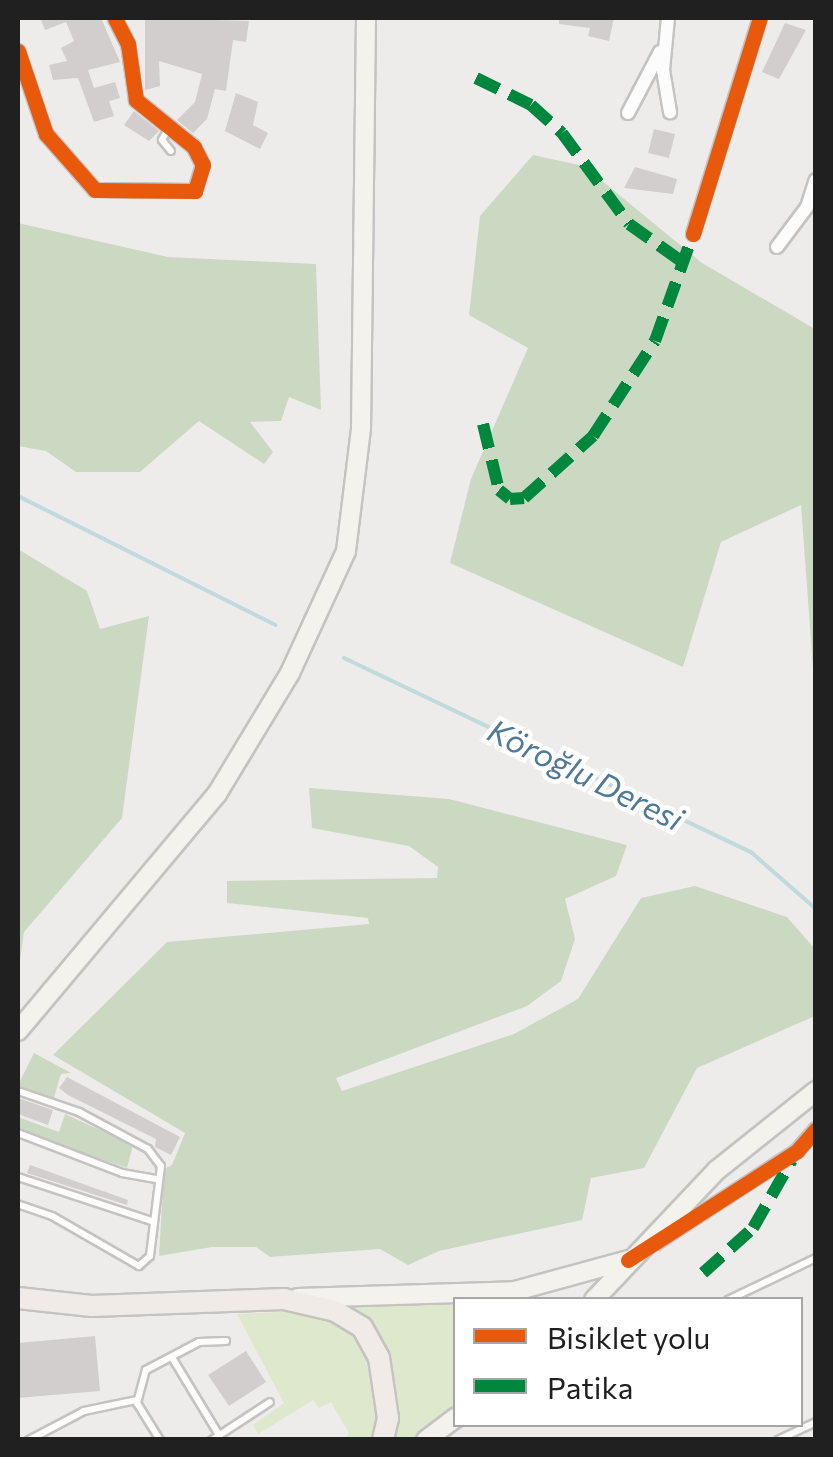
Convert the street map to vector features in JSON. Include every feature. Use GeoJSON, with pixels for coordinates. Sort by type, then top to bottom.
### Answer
{"type":"FeatureCollection","features":[{"type":"Feature","properties":{"kind":"main road"},"geometry":{"type":"LineString","coordinates":[[20,1029],[217,794],[290,673],[346,551],[361,428],[366,18]]}},
{"type":"Feature","properties":{"kind":"main road"},"geometry":{"type":"LineString","coordinates":[[597,1297],[717,1170],[816,1090]]}},
{"type":"Feature","properties":{"kind":"main road"},"geometry":{"type":"LineString","coordinates":[[18,1298],[92,1306],[515,1290],[628,1260]]}},
{"type":"Feature","properties":{"kind":"main road"},"geometry":{"type":"LineString","coordinates":[[284,1299],[350,1318],[372,1341],[387,1400],[383,1440]]}},
{"type":"Feature","properties":{"kind":"main road"},"geometry":{"type":"LineString","coordinates":[[426,1440],[453,1419]]}},
{"type":"Feature","properties":{"kind":"street"},"geometry":{"type":"LineString","coordinates":[[18,52],[46,134],[94,190],[196,191],[203,165],[171,125],[133,94],[128,44],[115,18]]}},
{"type":"Feature","properties":{"kind":"street"},"geometry":{"type":"LineString","coordinates":[[668,18],[663,45],[670,112]]}},
{"type":"Feature","properties":{"kind":"street"},"geometry":{"type":"LineString","coordinates":[[694,234],[760,18]]}},
{"type":"Feature","properties":{"kind":"street"},"geometry":{"type":"LineString","coordinates":[[628,113],[663,45]]}},
{"type":"Feature","properties":{"kind":"street"},"geometry":{"type":"LineString","coordinates":[[777,247],[806,207],[816,180]]}},
{"type":"Feature","properties":{"kind":"street"},"geometry":{"type":"LineString","coordinates":[[628,1260],[797,1151],[816,1128]]}},
{"type":"Feature","properties":{"kind":"lane"},"geometry":{"type":"LineString","coordinates":[[171,125],[162,137],[172,151]]}},
{"type":"Feature","properties":{"kind":"lane"},"geometry":{"type":"LineString","coordinates":[[18,1091],[79,1112],[148,1149],[160,1162],[150,1256],[139,1266],[52,1216],[18,1204]]}},
{"type":"Feature","properties":{"kind":"lane"},"geometry":{"type":"LineString","coordinates":[[18,1134],[122,1174],[157,1179]]}},
{"type":"Feature","properties":{"kind":"lane"},"geometry":{"type":"LineString","coordinates":[[18,1178],[152,1221]]}},
{"type":"Feature","properties":{"kind":"lane"},"geometry":{"type":"LineString","coordinates":[[734,1297],[816,1258]]}},
{"type":"Feature","properties":{"kind":"lane"},"geometry":{"type":"LineString","coordinates":[[160,1440],[136,1400],[146,1370],[199,1342],[226,1341]]}},
{"type":"Feature","properties":{"kind":"lane"},"geometry":{"type":"LineString","coordinates":[[173,1359],[218,1437],[270,1402]]}},
{"type":"Feature","properties":{"kind":"lane"},"geometry":{"type":"LineString","coordinates":[[29,1440],[84,1411],[136,1400]]}},
{"type":"Feature","properties":{"kind":"lane"},"geometry":{"type":"LineString","coordinates":[[778,1440],[816,1422]]}},
{"type":"Feature","properties":{"kind":"green space"},"geometry":{"type":"Polygon","coordinates":[[[533,155],[584,166],[702,263],[815,329],[815,696],[801,505],[721,542],[683,667],[450,563],[471,479],[528,348],[469,315],[480,216],[533,155]]]}},
{"type":"Feature","properties":{"kind":"green space"},"geometry":{"type":"Polygon","coordinates":[[[18,223],[168,257],[316,264],[321,410],[289,397],[281,421],[250,422],[273,452],[264,464],[199,421],[140,472],[76,472],[46,451],[18,446],[18,223]]]}},
{"type":"Feature","properties":{"kind":"green space"},"geometry":{"type":"Polygon","coordinates":[[[18,549],[87,591],[100,629],[149,616],[122,818],[24,932],[18,975],[18,549]]]}},
{"type":"Feature","properties":{"kind":"green space"},"geometry":{"type":"Polygon","coordinates":[[[309,788],[449,799],[627,845],[616,876],[565,899],[575,939],[561,981],[527,1006],[336,1078],[342,1091],[514,1034],[578,999],[641,898],[695,886],[787,917],[815,949],[815,1016],[697,1068],[644,1168],[591,1178],[582,1220],[439,1251],[408,1265],[380,1249],[270,1257],[256,1247],[212,1247],[159,1256],[164,1169],[172,1165],[185,1133],[53,1055],[167,942],[369,924],[368,918],[227,903],[227,881],[437,878],[438,867],[409,846],[312,828],[309,788]]]}},
{"type":"Feature","properties":{"kind":"green space"},"geometry":{"type":"Polygon","coordinates":[[[34,1053],[71,1073],[61,1074],[53,1101],[18,1085],[34,1053]]]}},
{"type":"Feature","properties":{"kind":"green space"},"geometry":{"type":"Polygon","coordinates":[[[65,1114],[133,1145],[127,1168],[18,1130],[18,1117],[59,1132],[65,1114]]]}},
{"type":"Feature","properties":{"kind":"green space"},"geometry":{"type":"Polygon","coordinates":[[[342,1304],[453,1305],[453,1409],[413,1439],[394,1439],[400,1411],[382,1343],[342,1304]]]}},
{"type":"Feature","properties":{"kind":"green space"},"geometry":{"type":"Polygon","coordinates":[[[301,1311],[350,1325],[379,1373],[378,1439],[345,1439],[349,1433],[331,1402],[319,1408],[313,1400],[258,1434],[253,1425],[284,1403],[237,1314],[301,1311]]]}},
{"type":"Feature","properties":{"kind":"building"},"geometry":{"type":"Polygon","coordinates":[[[101,18],[120,62],[88,70],[94,88],[115,82],[120,98],[109,101],[114,116],[94,122],[78,78],[53,80],[49,65],[67,61],[61,48],[74,41],[66,22],[45,30],[41,20],[101,18]]]}},
{"type":"Feature","properties":{"kind":"building"},"geometry":{"type":"Polygon","coordinates":[[[145,18],[249,21],[246,42],[233,40],[226,91],[215,89],[207,119],[193,133],[177,120],[195,102],[202,74],[159,61],[160,86],[145,90],[145,18]]]}},
{"type":"Feature","properties":{"kind":"building"},"geometry":{"type":"Polygon","coordinates":[[[559,18],[614,18],[609,41],[588,36],[590,28],[559,24],[559,18]]]}},
{"type":"Feature","properties":{"kind":"building"},"geometry":{"type":"Polygon","coordinates":[[[785,23],[806,30],[779,79],[762,72],[785,23]]]}},
{"type":"Feature","properties":{"kind":"building"},"geometry":{"type":"Polygon","coordinates":[[[236,93],[258,102],[253,125],[268,133],[260,149],[225,131],[236,93]]]}},
{"type":"Feature","properties":{"kind":"building"},"geometry":{"type":"Polygon","coordinates":[[[134,111],[159,131],[149,141],[124,125],[134,111]]]}},
{"type":"Feature","properties":{"kind":"building"},"geometry":{"type":"Polygon","coordinates":[[[654,129],[675,134],[669,158],[648,153],[654,129]]]}},
{"type":"Feature","properties":{"kind":"building"},"geometry":{"type":"Polygon","coordinates":[[[635,167],[677,179],[673,194],[624,188],[635,167]]]}},
{"type":"Feature","properties":{"kind":"building"},"geometry":{"type":"Polygon","coordinates":[[[67,1077],[180,1137],[171,1155],[155,1147],[156,1139],[68,1095],[59,1088],[67,1077]]]}},
{"type":"Feature","properties":{"kind":"building"},"geometry":{"type":"Polygon","coordinates":[[[18,1098],[53,1110],[48,1125],[18,1114],[18,1098]]]}},
{"type":"Feature","properties":{"kind":"building"},"geometry":{"type":"Polygon","coordinates":[[[30,1165],[128,1200],[127,1205],[27,1173],[30,1165]]]}},
{"type":"Feature","properties":{"kind":"building"},"geometry":{"type":"Polygon","coordinates":[[[95,1336],[100,1391],[18,1398],[18,1343],[95,1336]]]}},
{"type":"Feature","properties":{"kind":"building"},"geometry":{"type":"Polygon","coordinates":[[[246,1351],[266,1382],[229,1406],[208,1375],[246,1351]]]}},
{"type":"Feature","properties":{"kind":"waterway","name":"Köroğlu Deresi"},"geometry":{"type":"LineString","coordinates":[[18,496],[276,625]]}},
{"type":"Feature","properties":{"kind":"waterway","name":"Köroğlu Deresi"},"geometry":{"type":"LineString","coordinates":[[344,658],[752,853],[816,909]]}},
{"type":"Feature","properties":{"kind":"marked path"},"geometry":{"type":"LineString","coordinates":[[476,78],[531,105],[562,133],[629,224],[681,261]]}},
{"type":"Feature","properties":{"kind":"marked path"},"geometry":{"type":"LineString","coordinates":[[483,424],[499,490],[510,499],[524,498],[593,436],[655,341],[693,234]]}},
{"type":"Feature","properties":{"kind":"marked path"},"geometry":{"type":"LineString","coordinates":[[703,1273],[753,1228],[792,1160]]}},
{"type":"Feature","properties":{"kind":"cycle path"},"geometry":{"type":"LineString","coordinates":[[18,51],[46,134],[95,190],[195,191],[203,165],[194,147],[136,100],[128,44],[115,18]]}},
{"type":"Feature","properties":{"kind":"cycle path"},"geometry":{"type":"LineString","coordinates":[[693,234],[760,18]]}},
{"type":"Feature","properties":{"kind":"cycle path"},"geometry":{"type":"LineString","coordinates":[[628,1260],[797,1151],[816,1129]]}}]}
